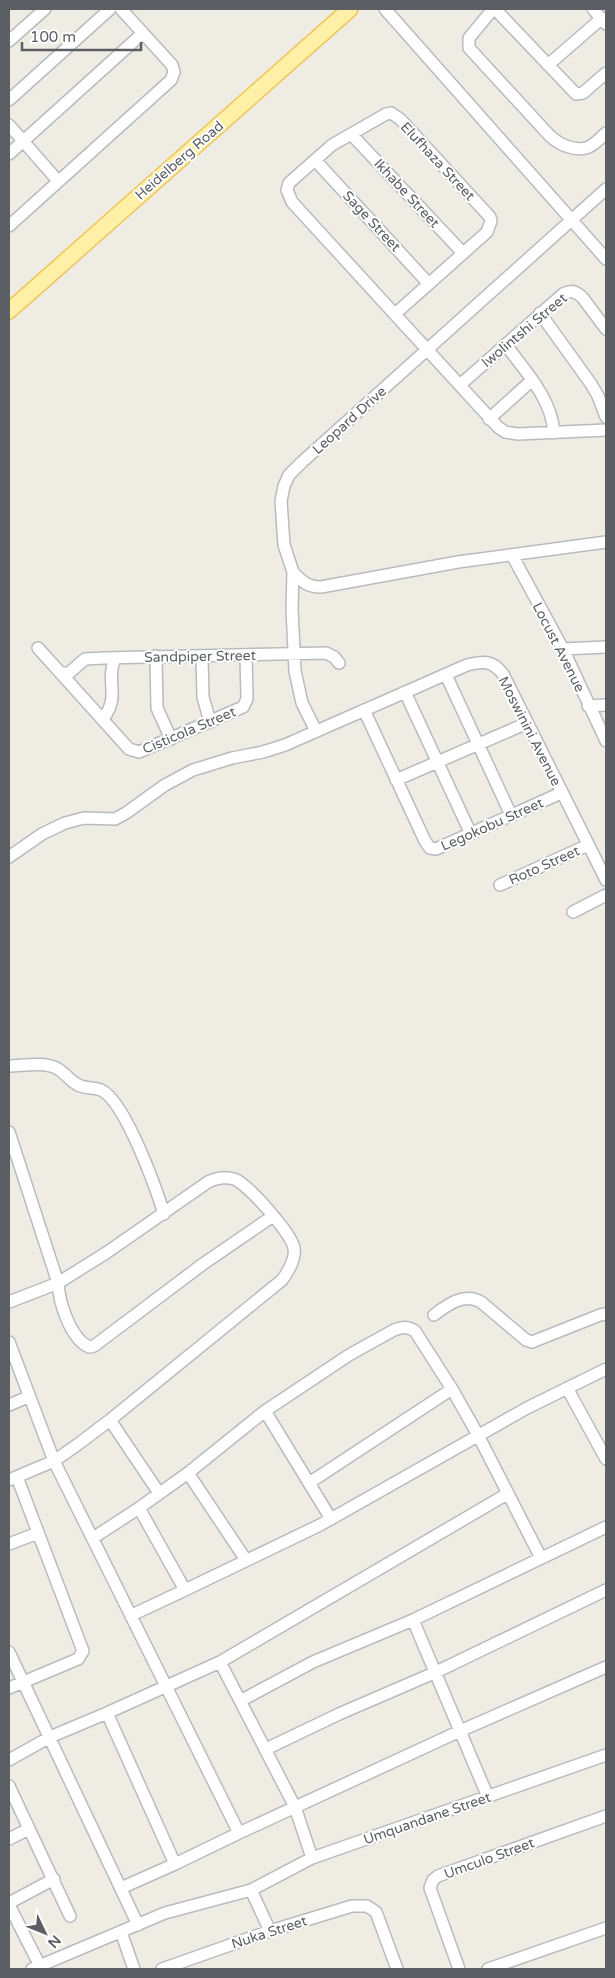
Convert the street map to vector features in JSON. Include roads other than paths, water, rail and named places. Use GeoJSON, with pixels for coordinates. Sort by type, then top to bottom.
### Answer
{"type":"FeatureCollection","features":[{"type":"Feature","properties":{"kind":"main road","name":"Heidelberg Road"},"geometry":{"type":"LineString","coordinates":[[9,312],[350,9]]}},
{"type":"Feature","properties":{"kind":"street"},"geometry":{"type":"LineString","coordinates":[[9,41],[45,9]]}},
{"type":"Feature","properties":{"kind":"street"},"geometry":{"type":"LineString","coordinates":[[9,100],[110,9]]}},
{"type":"Feature","properties":{"kind":"street"},"geometry":{"type":"LineString","coordinates":[[9,226],[171,80],[174,72],[172,65],[121,9]]}},
{"type":"Feature","properties":{"kind":"street"},"geometry":{"type":"LineString","coordinates":[[386,9],[606,259]]}},
{"type":"Feature","properties":{"kind":"street"},"geometry":{"type":"LineString","coordinates":[[606,73],[578,95],[494,9],[469,38],[469,48],[557,142],[568,146],[586,148],[606,133]]}},
{"type":"Feature","properties":{"kind":"street"},"geometry":{"type":"LineString","coordinates":[[548,66],[604,21],[593,9]]}},
{"type":"Feature","properties":{"kind":"street"},"geometry":{"type":"LineString","coordinates":[[9,154],[142,33]]}},
{"type":"Feature","properties":{"kind":"street","name":"Elufhaza Street"},"geometry":{"type":"LineString","coordinates":[[395,314],[489,229],[491,221],[490,217],[400,119],[395,115],[386,114],[332,145],[289,183],[288,196],[395,314],[427,349]]}},
{"type":"Feature","properties":{"kind":"street"},"geometry":{"type":"LineString","coordinates":[[9,125],[58,181]]}},
{"type":"Feature","properties":{"kind":"street","name":"Ikhabe Street"},"geometry":{"type":"LineString","coordinates":[[351,134],[462,252]]}},
{"type":"Feature","properties":{"kind":"street","name":"Sage Street"},"geometry":{"type":"LineString","coordinates":[[315,160],[428,283]]}},
{"type":"Feature","properties":{"kind":"street","name":"Leopard Drive"},"geometry":{"type":"LineString","coordinates":[[316,731],[298,689],[294,655],[293,572],[284,545],[281,501],[284,486],[289,475],[606,189]]}},
{"type":"Feature","properties":{"kind":"street","name":"Iwolintshi Street"},"geometry":{"type":"LineString","coordinates":[[460,385],[562,294],[573,291],[582,297],[606,329]]}},
{"type":"Feature","properties":{"kind":"street"},"geometry":{"type":"LineString","coordinates":[[540,313],[591,384],[606,417]]}},
{"type":"Feature","properties":{"kind":"street"},"geometry":{"type":"LineString","coordinates":[[506,345],[549,409],[552,416],[554,433]]}},
{"type":"Feature","properties":{"kind":"street"},"geometry":{"type":"LineString","coordinates":[[427,349],[489,419],[498,427],[511,433],[606,430]]}},
{"type":"Feature","properties":{"kind":"street"},"geometry":{"type":"LineString","coordinates":[[489,419],[531,381]]}},
{"type":"Feature","properties":{"kind":"street"},"geometry":{"type":"LineString","coordinates":[[293,572],[301,582],[311,587],[322,587],[373,577],[606,542]]}},
{"type":"Feature","properties":{"kind":"street","name":"Locust Avenue"},"geometry":{"type":"LineString","coordinates":[[512,555],[562,649],[606,741]]}},
{"type":"Feature","properties":{"kind":"street"},"geometry":{"type":"LineString","coordinates":[[562,649],[606,647]]}},
{"type":"Feature","properties":{"kind":"street","name":"Cisticola Street"},"geometry":{"type":"LineString","coordinates":[[38,648],[129,749],[143,752],[238,710],[246,703],[246,655]]}},
{"type":"Feature","properties":{"kind":"street","name":"Sandpiper Street"},"geometry":{"type":"LineString","coordinates":[[62,673],[68,673],[85,660],[156,656],[202,657],[326,653],[334,657],[339,663]]}},
{"type":"Feature","properties":{"kind":"street"},"geometry":{"type":"LineString","coordinates":[[156,656],[158,708],[171,739]]}},
{"type":"Feature","properties":{"kind":"street"},"geometry":{"type":"LineString","coordinates":[[202,657],[203,697],[210,722]]}},
{"type":"Feature","properties":{"kind":"street"},"geometry":{"type":"LineString","coordinates":[[103,719],[112,704],[112,666],[115,658]]}},
{"type":"Feature","properties":{"kind":"street","name":"Moswinini Avenue"},"geometry":{"type":"LineString","coordinates":[[9,857],[42,834],[65,822],[75,819],[107,820],[122,816],[166,785],[193,770],[271,749],[478,662],[486,662],[494,664],[502,674],[606,880]]}},
{"type":"Feature","properties":{"kind":"street"},"geometry":{"type":"LineString","coordinates":[[446,675],[510,815]]}},
{"type":"Feature","properties":{"kind":"street"},"geometry":{"type":"LineString","coordinates":[[405,692],[470,832]]}},
{"type":"Feature","properties":{"kind":"street"},"geometry":{"type":"LineString","coordinates":[[588,706],[606,705]]}},
{"type":"Feature","properties":{"kind":"street"},"geometry":{"type":"LineString","coordinates":[[364,710],[396,780],[527,723]]}},
{"type":"Feature","properties":{"kind":"street","name":"Legokobu Street"},"geometry":{"type":"LineString","coordinates":[[396,780],[425,841],[430,848],[436,849],[470,832],[561,793]]}},
{"type":"Feature","properties":{"kind":"street","name":"Roto Street"},"geometry":{"type":"LineString","coordinates":[[500,885],[588,845]]}},
{"type":"Feature","properties":{"kind":"street"},"geometry":{"type":"LineString","coordinates":[[573,912],[606,895]]}},
{"type":"Feature","properties":{"kind":"street"},"geometry":{"type":"LineString","coordinates":[[9,1066],[52,1066],[77,1085],[101,1090],[108,1095],[114,1102],[139,1147],[149,1169],[164,1214]]}},
{"type":"Feature","properties":{"kind":"street"},"geometry":{"type":"LineString","coordinates":[[9,1132],[58,1283],[62,1307],[82,1343],[89,1347],[94,1346],[197,1268],[273,1216]]}},
{"type":"Feature","properties":{"kind":"street"},"geometry":{"type":"LineString","coordinates":[[9,1302],[58,1283],[106,1253],[213,1179],[228,1177],[247,1187],[290,1238],[294,1248],[286,1275],[110,1420],[54,1461],[13,1479],[38,1533],[82,1651],[78,1658],[9,1688]]}},
{"type":"Feature","properties":{"kind":"street"},"geometry":{"type":"LineString","coordinates":[[434,1316],[455,1301],[472,1298],[481,1302],[526,1340],[532,1342],[606,1314]]}},
{"type":"Feature","properties":{"kind":"street"},"geometry":{"type":"LineString","coordinates":[[93,1538],[139,1508],[265,1412],[349,1355],[401,1327],[406,1327],[415,1331],[452,1389],[478,1435],[541,1558]]}},
{"type":"Feature","properties":{"kind":"street"},"geometry":{"type":"LineString","coordinates":[[9,1342],[28,1397],[54,1461],[239,1833]]}},
{"type":"Feature","properties":{"kind":"street"},"geometry":{"type":"LineString","coordinates":[[132,1615],[331,1519],[478,1435],[606,1369]]}},
{"type":"Feature","properties":{"kind":"street"},"geometry":{"type":"LineString","coordinates":[[567,1388],[603,1442],[606,1459]]}},
{"type":"Feature","properties":{"kind":"street"},"geometry":{"type":"LineString","coordinates":[[309,1483],[452,1389]]}},
{"type":"Feature","properties":{"kind":"street"},"geometry":{"type":"LineString","coordinates":[[9,1405],[28,1397]]}},
{"type":"Feature","properties":{"kind":"street"},"geometry":{"type":"LineString","coordinates":[[265,1412],[331,1519]]}},
{"type":"Feature","properties":{"kind":"street"},"geometry":{"type":"LineString","coordinates":[[110,1420],[159,1493]]}},
{"type":"Feature","properties":{"kind":"street"},"geometry":{"type":"LineString","coordinates":[[188,1472],[246,1560]]}},
{"type":"Feature","properties":{"kind":"street"},"geometry":{"type":"LineString","coordinates":[[9,1760],[50,1737],[166,1688],[220,1662],[507,1494]]}},
{"type":"Feature","properties":{"kind":"street"},"geometry":{"type":"LineString","coordinates":[[139,1508],[185,1590]]}},
{"type":"Feature","properties":{"kind":"street"},"geometry":{"type":"LineString","coordinates":[[240,1700],[312,1662],[412,1620],[606,1527]]}},
{"type":"Feature","properties":{"kind":"street"},"geometry":{"type":"LineString","coordinates":[[9,1544],[38,1533]]}},
{"type":"Feature","properties":{"kind":"street"},"geometry":{"type":"LineString","coordinates":[[266,1749],[339,1714],[434,1673],[606,1590]]}},
{"type":"Feature","properties":{"kind":"street"},"geometry":{"type":"LineString","coordinates":[[412,1620],[488,1797]]}},
{"type":"Feature","properties":{"kind":"street"},"geometry":{"type":"LineString","coordinates":[[9,1652],[138,1925]]}},
{"type":"Feature","properties":{"kind":"street"},"geometry":{"type":"LineString","coordinates":[[220,1662],[295,1807],[312,1858]]}},
{"type":"Feature","properties":{"kind":"street"},"geometry":{"type":"LineString","coordinates":[[121,1888],[460,1731],[606,1667]]}},
{"type":"Feature","properties":{"kind":"street"},"geometry":{"type":"LineString","coordinates":[[107,1713],[175,1864]]}},
{"type":"Feature","properties":{"kind":"street","name":"Umquandane Street"},"geometry":{"type":"LineString","coordinates":[[36,1967],[181,1908],[251,1890],[312,1858],[606,1756]]}},
{"type":"Feature","properties":{"kind":"street"},"geometry":{"type":"LineString","coordinates":[[9,1786],[54,1878],[70,1916]]}},
{"type":"Feature","properties":{"kind":"street","name":"Umculo Street"},"geometry":{"type":"LineString","coordinates":[[459,1969],[430,1888],[433,1880],[438,1876],[606,1816]]}},
{"type":"Feature","properties":{"kind":"street"},"geometry":{"type":"LineString","coordinates":[[9,1839],[29,1829]]}},
{"type":"Feature","properties":{"kind":"street"},"geometry":{"type":"LineString","coordinates":[[36,1967],[9,1904],[54,1878]]}},
{"type":"Feature","properties":{"kind":"street"},"geometry":{"type":"LineString","coordinates":[[251,1890],[270,1931]]}},
{"type":"Feature","properties":{"kind":"street","name":"Nuka Street"},"geometry":{"type":"LineString","coordinates":[[162,1969],[270,1931],[352,1906],[367,1906],[376,1912],[397,1969]]}},
{"type":"Feature","properties":{"kind":"street"},"geometry":{"type":"LineString","coordinates":[[488,1969],[606,1928]]}},
{"type":"Feature","properties":{"kind":"street"},"geometry":{"type":"LineString","coordinates":[[121,1932],[134,1969]]}}]}
